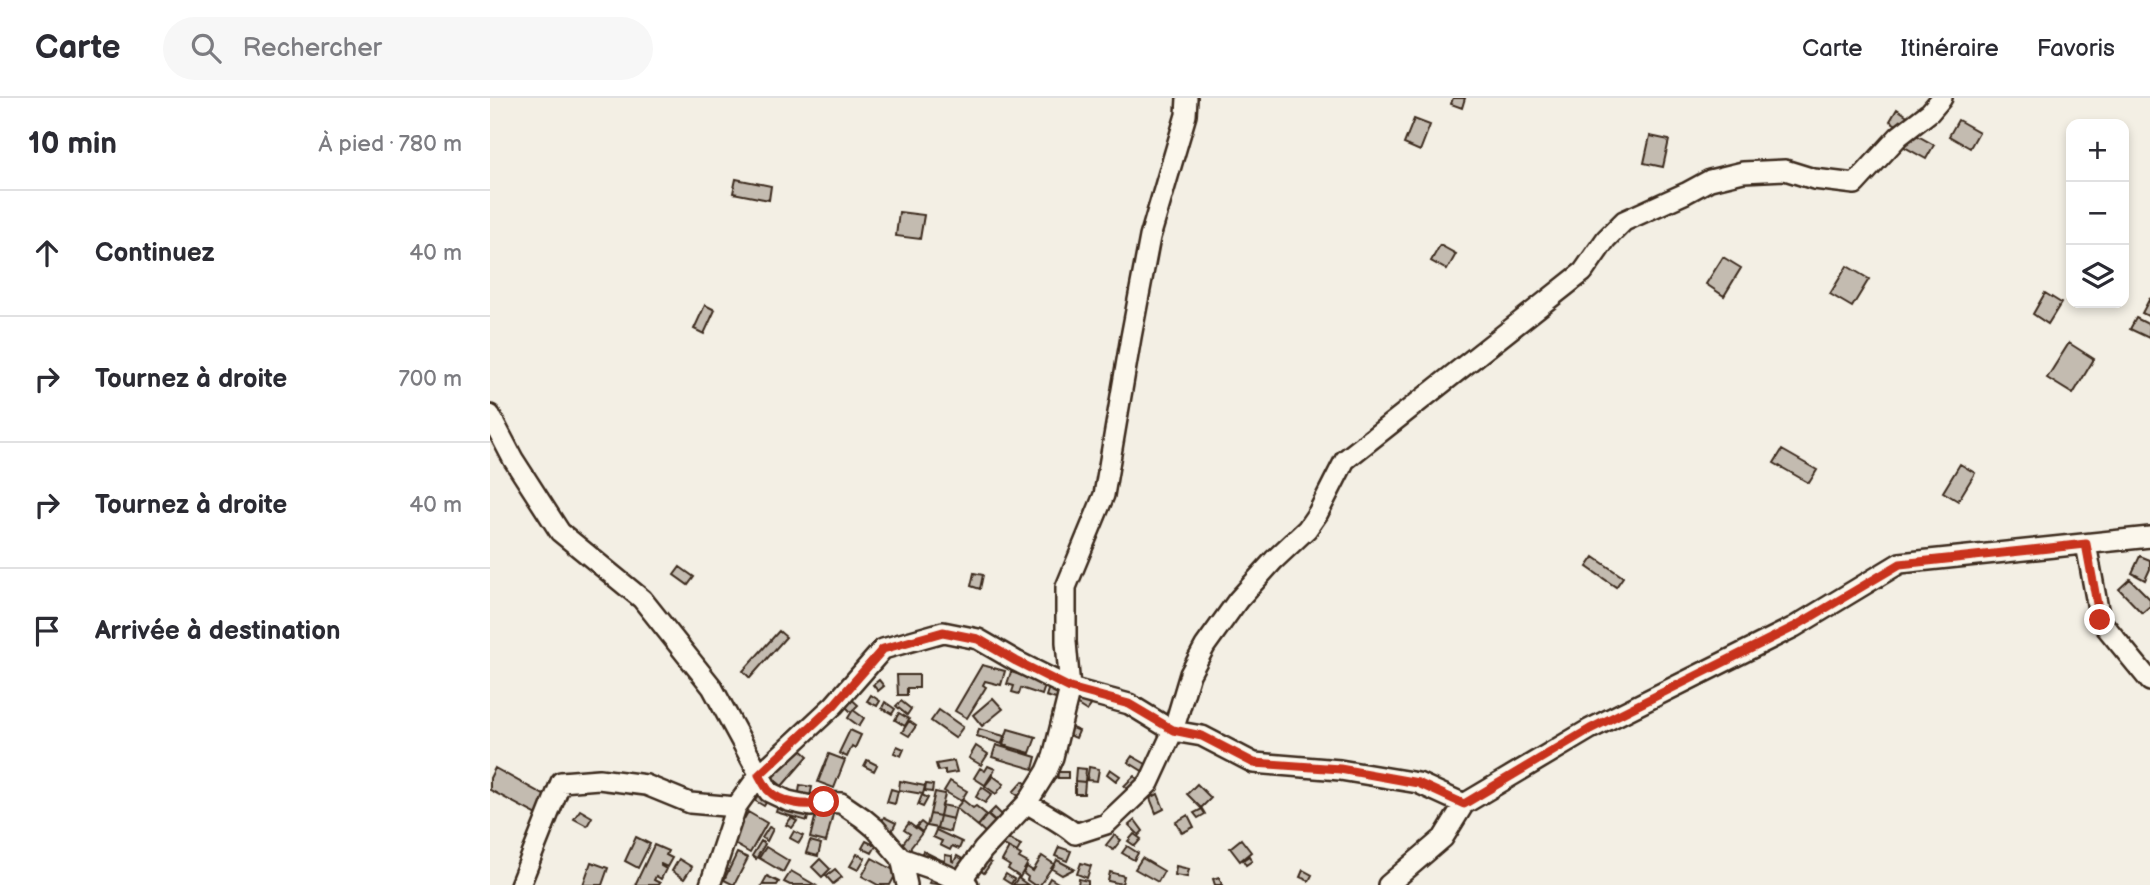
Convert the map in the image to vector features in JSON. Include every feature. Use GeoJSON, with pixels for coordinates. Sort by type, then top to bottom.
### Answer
{"type":"FeatureCollection","features":[{"type":"Feature","properties":{"kind":"street"},"geometry":{"type":"LineString","coordinates":[[490,415],[513,459],[559,531],[642,599],[712,687],[769,792],[788,801],[811,806],[824,802],[841,803],[875,828],[901,858],[965,883],[967,872],[983,850],[1027,803],[1053,757],[1070,688],[1066,642],[1066,587],[1104,495],[1150,237],[1186,115],[1187,98]]}},
{"type":"Feature","properties":{"kind":"street"},"geometry":{"type":"LineString","coordinates":[[1027,803],[1040,813],[1063,823],[1075,834],[1106,824],[1149,783],[1173,730],[1190,674],[1205,646],[1238,600],[1273,560],[1307,529],[1345,460],[1583,272],[1606,239],[1624,221],[1710,180],[1743,172],[1785,170],[1814,178],[1855,184],[1899,136],[1930,112],[1942,98]]}},
{"type":"Feature","properties":{"kind":"street"},"geometry":{"type":"LineString","coordinates":[[1388,885],[1443,838],[1464,804],[1590,729],[1794,627],[1900,564],[2150,537]]}},
{"type":"Feature","properties":{"kind":"street"},"geometry":{"type":"LineString","coordinates":[[2086,544],[2100,620],[2150,681]]}},
{"type":"Feature","properties":{"kind":"street"},"geometry":{"type":"LineString","coordinates":[[710,885],[736,807],[759,775],[834,705],[883,649],[943,632],[978,639],[1070,688],[1129,704],[1173,730],[1202,736],[1254,763],[1340,769],[1418,783],[1464,804]]}},
{"type":"Feature","properties":{"kind":"street"},"geometry":{"type":"LineString","coordinates":[[520,885],[561,782],[599,779],[646,785],[690,803],[736,807]]}},
{"type":"Feature","properties":{"kind":"street"},"geometry":{"type":"LineString","coordinates":[[901,858],[906,885]]}},
{"type":"Feature","properties":{"kind":"building"},"geometry":{"type":"Polygon","coordinates":[[[1453,98],[1465,98],[1462,108],[1451,104],[1453,98]]]}},
{"type":"Feature","properties":{"kind":"building"},"geometry":{"type":"Polygon","coordinates":[[[1897,109],[1912,119],[1905,130],[1890,121],[1897,109]]]}},
{"type":"Feature","properties":{"kind":"building"},"geometry":{"type":"Polygon","coordinates":[[[1414,119],[1430,125],[1420,151],[1404,144],[1414,119]]]}},
{"type":"Feature","properties":{"kind":"building"},"geometry":{"type":"Polygon","coordinates":[[[1958,120],[1979,132],[1970,148],[1949,136],[1958,120]]]}},
{"type":"Feature","properties":{"kind":"building"},"geometry":{"type":"Polygon","coordinates":[[[1909,131],[1934,145],[1926,159],[1901,145],[1909,131]]]}},
{"type":"Feature","properties":{"kind":"building"},"geometry":{"type":"Polygon","coordinates":[[[1650,136],[1669,140],[1663,167],[1644,163],[1650,136]]]}},
{"type":"Feature","properties":{"kind":"building"},"geometry":{"type":"Polygon","coordinates":[[[736,179],[771,186],[769,200],[733,193],[736,179]]]}},
{"type":"Feature","properties":{"kind":"building"},"geometry":{"type":"Polygon","coordinates":[[[899,212],[924,215],[920,239],[896,236],[899,212]]]}},
{"type":"Feature","properties":{"kind":"building"},"geometry":{"type":"Polygon","coordinates":[[[1440,245],[1456,254],[1447,270],[1431,261],[1440,245]]]}},
{"type":"Feature","properties":{"kind":"building"},"geometry":{"type":"Polygon","coordinates":[[[1723,257],[1741,268],[1724,296],[1706,284],[1723,257]]]}},
{"type":"Feature","properties":{"kind":"building"},"geometry":{"type":"Polygon","coordinates":[[[1847,266],[1869,279],[1852,307],[1830,294],[1847,266]]]}},
{"type":"Feature","properties":{"kind":"building"},"geometry":{"type":"Polygon","coordinates":[[[2045,293],[2061,303],[2048,324],[2033,314],[2045,293]]]}},
{"type":"Feature","properties":{"kind":"building"},"geometry":{"type":"Polygon","coordinates":[[[2150,298],[2150,317],[2142,313],[2150,298]]]}},
{"type":"Feature","properties":{"kind":"building"},"geometry":{"type":"Polygon","coordinates":[[[705,305],[715,310],[704,334],[694,329],[705,305]]]}},
{"type":"Feature","properties":{"kind":"building"},"geometry":{"type":"Polygon","coordinates":[[[2136,318],[2150,325],[2149,338],[2130,329],[2136,318]]]}},
{"type":"Feature","properties":{"kind":"building"},"geometry":{"type":"Polygon","coordinates":[[[2069,343],[2094,359],[2073,394],[2047,378],[2069,343]]]}},
{"type":"Feature","properties":{"kind":"building"},"geometry":{"type":"Polygon","coordinates":[[[1782,450],[1817,470],[1809,483],[1774,463],[1782,450]]]}},
{"type":"Feature","properties":{"kind":"building"},"geometry":{"type":"Polygon","coordinates":[[[1960,464],[1975,473],[1958,501],[1943,492],[1960,464]]]}},
{"type":"Feature","properties":{"kind":"building"},"geometry":{"type":"Polygon","coordinates":[[[2140,556],[2150,560],[2150,569],[2145,580],[2132,573],[2140,556]]]}},
{"type":"Feature","properties":{"kind":"building"},"geometry":{"type":"Polygon","coordinates":[[[1594,557],[1623,577],[1616,587],[1587,567],[1594,557]]]}},
{"type":"Feature","properties":{"kind":"building"},"geometry":{"type":"Polygon","coordinates":[[[680,567],[694,577],[688,585],[674,575],[680,567]]]}},
{"type":"Feature","properties":{"kind":"building"},"geometry":{"type":"Polygon","coordinates":[[[974,573],[983,575],[980,589],[971,586],[974,573]]]}},
{"type":"Feature","properties":{"kind":"building"},"geometry":{"type":"Polygon","coordinates":[[[2130,579],[2150,599],[2150,606],[2142,613],[2119,589],[2130,579]]]}},
{"type":"Feature","properties":{"kind":"building"},"geometry":{"type":"Polygon","coordinates":[[[779,631],[786,637],[750,678],[743,671],[779,631]]]}},
{"type":"Feature","properties":{"kind":"building"},"geometry":{"type":"Polygon","coordinates":[[[982,665],[1005,671],[1001,685],[985,681],[983,685],[986,687],[967,718],[955,711],[982,665]]]}},
{"type":"Feature","properties":{"kind":"building"},"geometry":{"type":"Polygon","coordinates":[[[1011,672],[1046,683],[1042,695],[1021,688],[1019,694],[1012,692],[1014,686],[1007,684],[1011,672]]]}},
{"type":"Feature","properties":{"kind":"building"},"geometry":{"type":"Polygon","coordinates":[[[897,675],[919,675],[919,688],[907,688],[907,695],[898,695],[897,675]]]}},
{"type":"Feature","properties":{"kind":"building"},"geometry":{"type":"Polygon","coordinates":[[[879,680],[884,686],[878,691],[873,685],[879,680]]]}},
{"type":"Feature","properties":{"kind":"building"},"geometry":{"type":"Polygon","coordinates":[[[1050,684],[1063,689],[1059,700],[1046,696],[1050,684]]]}},
{"type":"Feature","properties":{"kind":"building"},"geometry":{"type":"Polygon","coordinates":[[[871,695],[880,701],[877,706],[867,701],[871,695]]]}},
{"type":"Feature","properties":{"kind":"building"},"geometry":{"type":"Polygon","coordinates":[[[848,696],[858,705],[851,712],[842,703],[848,696]]]}},
{"type":"Feature","properties":{"kind":"building"},"geometry":{"type":"Polygon","coordinates":[[[1081,696],[1092,704],[1087,711],[1076,704],[1081,696]]]}},
{"type":"Feature","properties":{"kind":"building"},"geometry":{"type":"Polygon","coordinates":[[[993,698],[1003,709],[982,726],[973,715],[993,698]]]}},
{"type":"Feature","properties":{"kind":"building"},"geometry":{"type":"Polygon","coordinates":[[[901,701],[911,709],[907,715],[896,706],[901,701]]]}},
{"type":"Feature","properties":{"kind":"building"},"geometry":{"type":"Polygon","coordinates":[[[885,702],[895,709],[892,714],[882,708],[885,702]]]}},
{"type":"Feature","properties":{"kind":"building"},"geometry":{"type":"Polygon","coordinates":[[[853,710],[864,718],[859,726],[848,718],[853,710]]]}},
{"type":"Feature","properties":{"kind":"building"},"geometry":{"type":"Polygon","coordinates":[[[939,710],[963,727],[955,738],[931,721],[939,710]]]}},
{"type":"Feature","properties":{"kind":"building"},"geometry":{"type":"Polygon","coordinates":[[[899,713],[909,719],[905,726],[895,720],[899,713]]]}},
{"type":"Feature","properties":{"kind":"building"},"geometry":{"type":"Polygon","coordinates":[[[909,721],[916,726],[909,736],[902,732],[909,721]]]}},
{"type":"Feature","properties":{"kind":"building"},"geometry":{"type":"Polygon","coordinates":[[[1067,726],[1079,731],[1076,738],[1064,733],[1067,726]]]}},
{"type":"Feature","properties":{"kind":"building"},"geometry":{"type":"Polygon","coordinates":[[[979,729],[1004,736],[1002,744],[977,736],[979,729]]]}},
{"type":"Feature","properties":{"kind":"building"},"geometry":{"type":"Polygon","coordinates":[[[1008,729],[1036,737],[1030,753],[1003,745],[1008,729]]]}},
{"type":"Feature","properties":{"kind":"building"},"geometry":{"type":"Polygon","coordinates":[[[850,730],[861,735],[847,757],[839,753],[850,730]]]}},
{"type":"Feature","properties":{"kind":"building"},"geometry":{"type":"Polygon","coordinates":[[[996,745],[1036,757],[1033,769],[992,757],[996,745]]]}},
{"type":"Feature","properties":{"kind":"building"},"geometry":{"type":"Polygon","coordinates":[[[897,746],[904,749],[901,756],[894,753],[897,746]]]}},
{"type":"Feature","properties":{"kind":"building"},"geometry":{"type":"Polygon","coordinates":[[[976,746],[988,754],[981,765],[969,758],[976,746]]]}},
{"type":"Feature","properties":{"kind":"building"},"geometry":{"type":"Polygon","coordinates":[[[798,747],[808,756],[782,786],[771,777],[798,747]]]}},
{"type":"Feature","properties":{"kind":"building"},"geometry":{"type":"Polygon","coordinates":[[[829,754],[845,760],[834,788],[818,782],[829,754]]]}},
{"type":"Feature","properties":{"kind":"building"},"geometry":{"type":"Polygon","coordinates":[[[1132,756],[1153,768],[1149,775],[1128,762],[1132,756]]]}},
{"type":"Feature","properties":{"kind":"building"},"geometry":{"type":"Polygon","coordinates":[[[867,760],[877,765],[874,771],[864,766],[867,760]]]}},
{"type":"Feature","properties":{"kind":"building"},"geometry":{"type":"Polygon","coordinates":[[[954,761],[957,772],[945,774],[945,770],[938,771],[936,764],[954,761]]]}},
{"type":"Feature","properties":{"kind":"building"},"geometry":{"type":"Polygon","coordinates":[[[988,766],[995,769],[985,785],[974,778],[980,768],[985,771],[988,766]]]}},
{"type":"Feature","properties":{"kind":"building"},"geometry":{"type":"Polygon","coordinates":[[[1089,767],[1099,769],[1097,781],[1087,780],[1089,767]]]}},
{"type":"Feature","properties":{"kind":"building"},"geometry":{"type":"Polygon","coordinates":[[[495,768],[549,798],[539,816],[490,790],[490,778],[495,768]]]}},
{"type":"Feature","properties":{"kind":"building"},"geometry":{"type":"Polygon","coordinates":[[[1076,768],[1086,769],[1085,782],[1075,781],[1076,768]]]}},
{"type":"Feature","properties":{"kind":"building"},"geometry":{"type":"Polygon","coordinates":[[[1110,769],[1120,776],[1116,781],[1107,774],[1110,769]]]}},
{"type":"Feature","properties":{"kind":"building"},"geometry":{"type":"Polygon","coordinates":[[[1057,772],[1068,772],[1068,778],[1058,778],[1057,772]]]}},
{"type":"Feature","properties":{"kind":"building"},"geometry":{"type":"Polygon","coordinates":[[[993,776],[1004,784],[996,794],[985,786],[993,776]]]}},
{"type":"Feature","properties":{"kind":"building"},"geometry":{"type":"Polygon","coordinates":[[[1134,776],[1142,783],[1132,794],[1124,786],[1134,776]]]}},
{"type":"Feature","properties":{"kind":"building"},"geometry":{"type":"Polygon","coordinates":[[[900,781],[925,786],[923,794],[899,790],[900,781]]]}},
{"type":"Feature","properties":{"kind":"building"},"geometry":{"type":"Polygon","coordinates":[[[950,781],[967,791],[961,801],[944,791],[950,781]]]}},
{"type":"Feature","properties":{"kind":"building"},"geometry":{"type":"Polygon","coordinates":[[[1023,781],[1032,788],[1023,799],[1013,792],[1023,781]]]}},
{"type":"Feature","properties":{"kind":"building"},"geometry":{"type":"Polygon","coordinates":[[[1075,781],[1085,782],[1084,794],[1075,794],[1075,781]]]}},
{"type":"Feature","properties":{"kind":"building"},"geometry":{"type":"Polygon","coordinates":[[[926,784],[933,785],[932,792],[925,791],[926,784]]]}},
{"type":"Feature","properties":{"kind":"building"},"geometry":{"type":"Polygon","coordinates":[[[1197,784],[1211,798],[1201,808],[1187,794],[1197,784]]]}},
{"type":"Feature","properties":{"kind":"building"},"geometry":{"type":"Polygon","coordinates":[[[800,785],[812,787],[809,801],[798,799],[800,785]]]}},
{"type":"Feature","properties":{"kind":"building"},"geometry":{"type":"Polygon","coordinates":[[[982,787],[992,794],[985,803],[976,797],[982,787]]]}},
{"type":"Feature","properties":{"kind":"building"},"geometry":{"type":"Polygon","coordinates":[[[758,788],[770,796],[764,806],[752,799],[758,788]]]}},
{"type":"Feature","properties":{"kind":"building"},"geometry":{"type":"Polygon","coordinates":[[[891,789],[898,791],[895,804],[887,802],[891,789]]]}},
{"type":"Feature","properties":{"kind":"building"},"geometry":{"type":"Polygon","coordinates":[[[935,792],[945,794],[940,816],[930,814],[935,792]]]}},
{"type":"Feature","properties":{"kind":"building"},"geometry":{"type":"Polygon","coordinates":[[[1158,794],[1164,809],[1156,813],[1150,798],[1158,794]]]}},
{"type":"Feature","properties":{"kind":"building"},"geometry":{"type":"Polygon","coordinates":[[[922,795],[928,798],[923,807],[918,805],[922,795]]]}},
{"type":"Feature","properties":{"kind":"building"},"geometry":{"type":"Polygon","coordinates":[[[780,799],[810,809],[807,821],[776,812],[780,799]]]}},
{"type":"Feature","properties":{"kind":"building"},"geometry":{"type":"Polygon","coordinates":[[[963,800],[987,815],[978,826],[956,808],[963,800]]]}},
{"type":"Feature","properties":{"kind":"building"},"geometry":{"type":"Polygon","coordinates":[[[942,805],[956,808],[953,819],[940,816],[942,805]]]}},
{"type":"Feature","properties":{"kind":"building"},"geometry":{"type":"Polygon","coordinates":[[[818,806],[834,810],[826,842],[810,838],[818,806]]]}},
{"type":"Feature","properties":{"kind":"building"},"geometry":{"type":"Polygon","coordinates":[[[995,808],[1005,818],[999,825],[988,815],[995,808]]]}},
{"type":"Feature","properties":{"kind":"building"},"geometry":{"type":"Polygon","coordinates":[[[1202,809],[1205,814],[1198,818],[1194,813],[1202,809]]]}},
{"type":"Feature","properties":{"kind":"building"},"geometry":{"type":"Polygon","coordinates":[[[580,810],[592,817],[587,826],[574,819],[580,810]]]}},
{"type":"Feature","properties":{"kind":"building"},"geometry":{"type":"Polygon","coordinates":[[[748,812],[767,823],[750,853],[731,842],[748,812]]]}},
{"type":"Feature","properties":{"kind":"building"},"geometry":{"type":"Polygon","coordinates":[[[930,814],[940,816],[937,828],[927,826],[930,814]]]}},
{"type":"Feature","properties":{"kind":"building"},"geometry":{"type":"Polygon","coordinates":[[[987,815],[996,823],[987,834],[978,826],[987,815]]]}},
{"type":"Feature","properties":{"kind":"building"},"geometry":{"type":"Polygon","coordinates":[[[1188,815],[1194,827],[1182,833],[1176,822],[1188,815]]]}},
{"type":"Feature","properties":{"kind":"building"},"geometry":{"type":"Polygon","coordinates":[[[940,816],[953,819],[950,832],[937,828],[940,816]]]}},
{"type":"Feature","properties":{"kind":"building"},"geometry":{"type":"Polygon","coordinates":[[[884,817],[896,823],[890,835],[878,829],[884,817]]]}},
{"type":"Feature","properties":{"kind":"building"},"geometry":{"type":"Polygon","coordinates":[[[791,818],[797,821],[792,828],[786,825],[791,818]]]}},
{"type":"Feature","properties":{"kind":"building"},"geometry":{"type":"Polygon","coordinates":[[[1135,820],[1143,831],[1139,835],[1129,825],[1135,820]]]}},
{"type":"Feature","properties":{"kind":"building"},"geometry":{"type":"Polygon","coordinates":[[[921,822],[926,826],[922,832],[916,827],[921,822]]]}},
{"type":"Feature","properties":{"kind":"building"},"geometry":{"type":"Polygon","coordinates":[[[909,823],[922,833],[908,851],[901,846],[910,834],[904,830],[909,823]]]}},
{"type":"Feature","properties":{"kind":"building"},"geometry":{"type":"Polygon","coordinates":[[[769,827],[773,829],[767,841],[762,838],[769,827]]]}},
{"type":"Feature","properties":{"kind":"building"},"geometry":{"type":"Polygon","coordinates":[[[936,830],[962,842],[959,849],[952,846],[950,850],[940,845],[942,841],[933,837],[936,830]]]}},
{"type":"Feature","properties":{"kind":"building"},"geometry":{"type":"Polygon","coordinates":[[[794,831],[803,836],[799,843],[790,838],[794,831]]]}},
{"type":"Feature","properties":{"kind":"building"},"geometry":{"type":"Polygon","coordinates":[[[999,834],[1021,845],[1017,852],[996,841],[999,834]]]}},
{"type":"Feature","properties":{"kind":"building"},"geometry":{"type":"Polygon","coordinates":[[[1134,834],[1141,839],[1135,846],[1128,841],[1134,834]]]}},
{"type":"Feature","properties":{"kind":"building"},"geometry":{"type":"Polygon","coordinates":[[[1114,835],[1121,840],[1113,850],[1106,845],[1114,835]]]}},
{"type":"Feature","properties":{"kind":"building"},"geometry":{"type":"Polygon","coordinates":[[[636,837],[650,844],[638,868],[625,861],[636,837]]]}},
{"type":"Feature","properties":{"kind":"building"},"geometry":{"type":"Polygon","coordinates":[[[1241,839],[1251,852],[1240,861],[1230,848],[1241,839]]]}},
{"type":"Feature","properties":{"kind":"building"},"geometry":{"type":"Polygon","coordinates":[[[761,841],[765,844],[756,859],[752,856],[761,841]]]}},
{"type":"Feature","properties":{"kind":"building"},"geometry":{"type":"Polygon","coordinates":[[[810,841],[821,844],[818,856],[806,853],[810,841]]]}},
{"type":"Feature","properties":{"kind":"building"},"geometry":{"type":"Polygon","coordinates":[[[866,841],[876,846],[872,853],[862,848],[866,841]]]}},
{"type":"Feature","properties":{"kind":"building"},"geometry":{"type":"Polygon","coordinates":[[[654,845],[668,851],[666,855],[672,858],[667,867],[661,864],[666,869],[661,879],[656,876],[654,880],[660,883],[659,885],[635,885],[654,845]]]}},
{"type":"Feature","properties":{"kind":"building"},"geometry":{"type":"Polygon","coordinates":[[[1127,846],[1138,853],[1134,860],[1122,853],[1127,846]]]}},
{"type":"Feature","properties":{"kind":"building"},"geometry":{"type":"Polygon","coordinates":[[[766,847],[789,861],[783,872],[759,858],[766,847]]]}},
{"type":"Feature","properties":{"kind":"building"},"geometry":{"type":"Polygon","coordinates":[[[1059,847],[1071,851],[1067,861],[1055,856],[1059,847]]]}},
{"type":"Feature","properties":{"kind":"building"},"geometry":{"type":"Polygon","coordinates":[[[1009,848],[1028,863],[1020,877],[1002,861],[1009,848]]]}},
{"type":"Feature","properties":{"kind":"building"},"geometry":{"type":"Polygon","coordinates":[[[923,851],[945,861],[945,855],[952,856],[954,862],[957,856],[966,861],[960,874],[919,858],[923,851]]]}},
{"type":"Feature","properties":{"kind":"building"},"geometry":{"type":"Polygon","coordinates":[[[737,853],[748,858],[734,885],[724,880],[737,853]]]}},
{"type":"Feature","properties":{"kind":"building"},"geometry":{"type":"Polygon","coordinates":[[[857,854],[865,858],[858,870],[850,866],[857,854]]]}},
{"type":"Feature","properties":{"kind":"building"},"geometry":{"type":"Polygon","coordinates":[[[980,856],[991,863],[984,873],[973,865],[980,856]]]}},
{"type":"Feature","properties":{"kind":"building"},"geometry":{"type":"Polygon","coordinates":[[[1042,856],[1054,864],[1040,885],[1034,885],[1023,873],[1027,867],[1033,871],[1042,856]]]}},
{"type":"Feature","properties":{"kind":"building"},"geometry":{"type":"Polygon","coordinates":[[[1249,856],[1252,861],[1246,865],[1243,860],[1249,856]]]}},
{"type":"Feature","properties":{"kind":"building"},"geometry":{"type":"Polygon","coordinates":[[[872,858],[897,872],[890,885],[878,885],[862,876],[872,858]]]}},
{"type":"Feature","properties":{"kind":"building"},"geometry":{"type":"Polygon","coordinates":[[[1142,858],[1164,871],[1158,882],[1135,869],[1142,858]]]}},
{"type":"Feature","properties":{"kind":"building"},"geometry":{"type":"Polygon","coordinates":[[[679,859],[692,867],[684,879],[672,871],[679,859]]]}},
{"type":"Feature","properties":{"kind":"building"},"geometry":{"type":"Polygon","coordinates":[[[820,859],[830,869],[822,877],[812,867],[820,859]]]}},
{"type":"Feature","properties":{"kind":"building"},"geometry":{"type":"Polygon","coordinates":[[[1057,860],[1074,869],[1062,875],[1052,869],[1057,860]]]}},
{"type":"Feature","properties":{"kind":"building"},"geometry":{"type":"Polygon","coordinates":[[[591,862],[608,868],[602,885],[583,885],[591,862]]]}},
{"type":"Feature","properties":{"kind":"building"},"geometry":{"type":"Polygon","coordinates":[[[1081,863],[1091,866],[1087,878],[1077,874],[1081,863]]]}},
{"type":"Feature","properties":{"kind":"building"},"geometry":{"type":"Polygon","coordinates":[[[1176,866],[1189,869],[1187,877],[1175,875],[1176,866]]]}},
{"type":"Feature","properties":{"kind":"building"},"geometry":{"type":"Polygon","coordinates":[[[835,869],[842,877],[833,884],[826,876],[835,869]]]}},
{"type":"Feature","properties":{"kind":"building"},"geometry":{"type":"Polygon","coordinates":[[[1303,870],[1312,875],[1309,881],[1300,877],[1303,870]]]}},
{"type":"Feature","properties":{"kind":"building"},"geometry":{"type":"Polygon","coordinates":[[[791,871],[815,885],[790,885],[784,882],[791,871]]]}},
{"type":"Feature","properties":{"kind":"building"},"geometry":{"type":"Polygon","coordinates":[[[935,872],[946,878],[942,885],[929,883],[935,872]]]}},
{"type":"Feature","properties":{"kind":"building"},"geometry":{"type":"Polygon","coordinates":[[[1110,872],[1124,876],[1122,884],[1108,881],[1110,872]]]}},
{"type":"Feature","properties":{"kind":"building"},"geometry":{"type":"Polygon","coordinates":[[[1006,874],[1014,879],[1011,884],[1003,879],[1006,874]]]}},
{"type":"Feature","properties":{"kind":"building"},"geometry":{"type":"Polygon","coordinates":[[[767,876],[779,882],[777,885],[762,885],[767,876]]]}},
{"type":"Feature","properties":{"kind":"building"},"geometry":{"type":"Polygon","coordinates":[[[1219,877],[1222,885],[1215,885],[1213,879],[1219,877]]]}},
{"type":"Feature","properties":{"kind":"building"},"geometry":{"type":"Polygon","coordinates":[[[1018,878],[1028,885],[1013,885],[1018,878]]]}},
{"type":"Feature","properties":{"kind":"building"},"geometry":{"type":"Polygon","coordinates":[[[1050,878],[1058,883],[1057,885],[1046,885],[1050,878]]]}},
{"type":"Feature","properties":{"kind":"building"},"geometry":{"type":"Polygon","coordinates":[[[1079,879],[1088,881],[1088,885],[1078,885],[1079,879]]]}},
{"type":"Feature","properties":{"kind":"route"},"geometry":{"type":"LineString","coordinates":[[824,802],[811,806],[788,801],[769,792],[759,775],[834,705],[883,649],[943,632],[978,639],[1070,688],[1129,704],[1173,730],[1202,736],[1254,763],[1340,769],[1418,783],[1464,804],[1590,729],[1794,627],[1900,564],[2086,544],[2100,620]]}}]}
